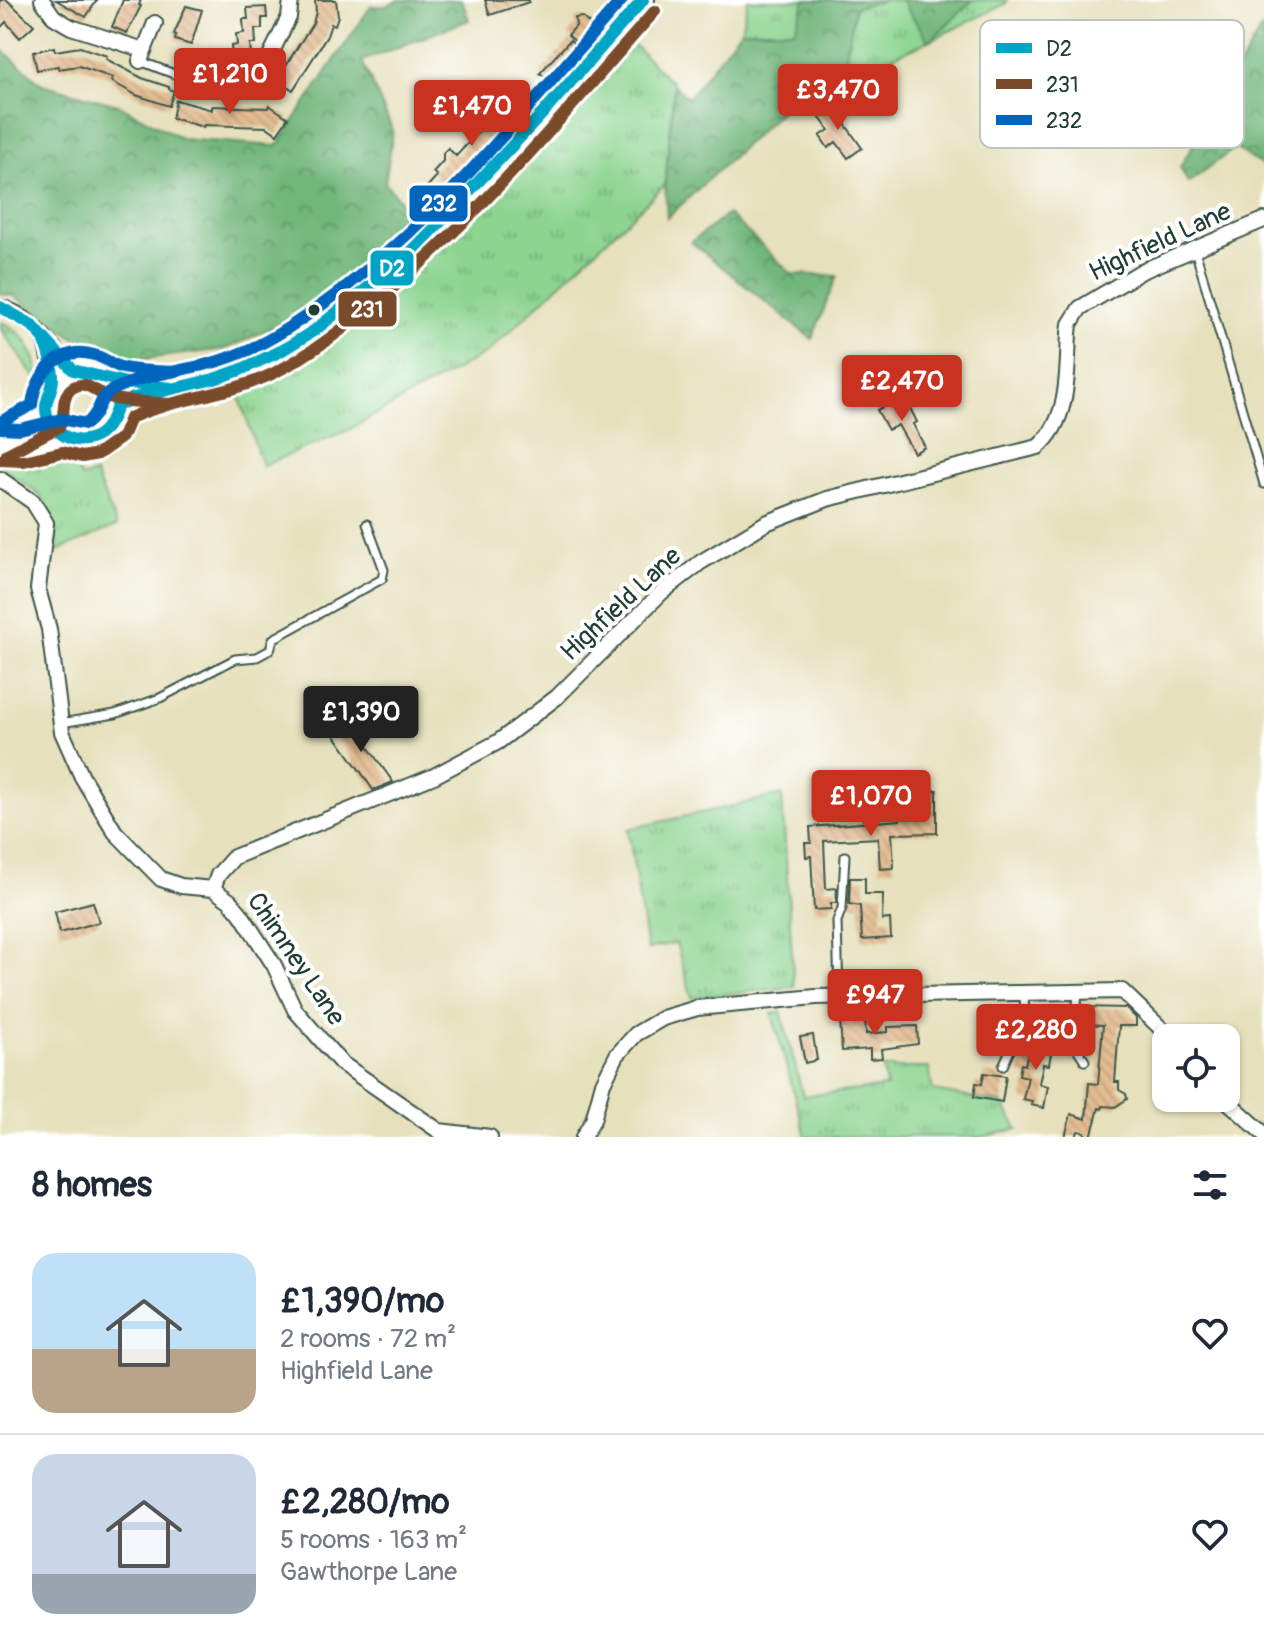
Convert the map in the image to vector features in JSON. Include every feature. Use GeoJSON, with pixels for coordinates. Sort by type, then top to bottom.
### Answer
{"type":"FeatureCollection","features":[{"type":"Feature","properties":{"kind":"highway"},"geometry":{"type":"LineString","coordinates":[[117,406],[134,398],[214,379],[281,351],[315,330],[396,266],[481,180],[643,0]]}},
{"type":"Feature","properties":{"kind":"highway"},"geometry":{"type":"LineString","coordinates":[[0,442],[22,445],[62,435],[83,441],[93,439],[110,426],[117,406],[107,380],[97,373],[86,369],[73,370],[54,382],[47,397],[48,415],[62,435]]}},
{"type":"Feature","properties":{"kind":"highway"},"geometry":{"type":"LineString","coordinates":[[107,380],[171,388]]}},
{"type":"Feature","properties":{"kind":"highway"},"geometry":{"type":"LineString","coordinates":[[0,442],[48,415]]}},
{"type":"Feature","properties":{"kind":"street"},"geometry":{"type":"LineString","coordinates":[[42,0],[54,17],[71,27],[142,56],[155,23]]}},
{"type":"Feature","properties":{"kind":"street"},"geometry":{"type":"LineString","coordinates":[[229,86],[262,85],[289,17],[291,0]]}},
{"type":"Feature","properties":{"kind":"street","name":"Highfield Lane"},"geometry":{"type":"LineString","coordinates":[[213,889],[218,875],[234,857],[434,776],[507,736],[557,697],[671,585],[742,535],[827,499],[1038,447],[1063,406],[1070,324],[1080,308],[1142,271],[1264,220]]}},
{"type":"Feature","properties":{"kind":"street"},"geometry":{"type":"LineString","coordinates":[[0,307],[21,315],[36,327],[73,370]]}},
{"type":"Feature","properties":{"kind":"street"},"geometry":{"type":"LineString","coordinates":[[45,341],[54,382]]}},
{"type":"Feature","properties":{"kind":"street","name":"Chimney Lane"},"geometry":{"type":"LineString","coordinates":[[0,479],[33,502],[46,523],[38,589],[49,629],[62,732],[82,777],[115,832],[161,879],[181,886],[213,889],[241,914],[274,965],[295,1010],[341,1063],[437,1134]]}},
{"type":"Feature","properties":{"kind":"street"},"geometry":{"type":"LineString","coordinates":[[583,1137],[593,1120],[603,1083],[617,1055],[636,1034],[663,1018],[697,1008],[839,997],[1122,991],[1156,1024]]}},
{"type":"Feature","properties":{"kind":"street"},"geometry":{"type":"LineString","coordinates":[[1240,1112],[1264,1134]]}},
{"type":"Feature","properties":{"kind":"street"},"geometry":{"type":"LineString","coordinates":[[437,1134],[490,1137]]}},
{"type":"Feature","properties":{"kind":"lane"},"geometry":{"type":"LineString","coordinates":[[142,56],[174,74]]}},
{"type":"Feature","properties":{"kind":"lane"},"geometry":{"type":"LineString","coordinates":[[1195,250],[1264,484]]}},
{"type":"Feature","properties":{"kind":"lane"},"geometry":{"type":"LineString","coordinates":[[61,723],[115,714],[160,698],[235,659],[257,657],[270,650],[273,639],[382,579],[384,570],[367,524]]}},
{"type":"Feature","properties":{"kind":"lane"},"geometry":{"type":"LineString","coordinates":[[839,997],[837,921],[844,898],[845,856]]}},
{"type":"Feature","properties":{"kind":"lane"},"geometry":{"type":"LineString","coordinates":[[1078,992],[1074,1044],[1085,1061]]}},
{"type":"Feature","properties":{"kind":"lane"},"geometry":{"type":"LineString","coordinates":[[1003,1066],[1025,1017],[1024,994]]}},
{"type":"Feature","properties":{"kind":"green space"},"geometry":{"type":"Polygon","coordinates":[[[399,0],[462,0],[469,20],[362,61],[393,131],[385,183],[420,225],[327,302],[226,349],[111,363],[14,296],[0,294],[0,48],[42,84],[121,106],[182,139],[277,146],[371,6],[386,6],[399,0]]]}},
{"type":"Feature","properties":{"kind":"green space"},"geometry":{"type":"Polygon","coordinates":[[[748,0],[805,0],[796,30],[741,30],[748,0]]]}},
{"type":"Feature","properties":{"kind":"green space"},"geometry":{"type":"Polygon","coordinates":[[[805,0],[886,0],[855,7],[842,78],[796,97],[667,218],[665,185],[674,85],[688,98],[741,30],[795,30],[805,0]]]}},
{"type":"Feature","properties":{"kind":"green space"},"geometry":{"type":"Polygon","coordinates":[[[901,0],[929,41],[842,78],[855,7],[901,0]]]}},
{"type":"Feature","properties":{"kind":"green space"},"geometry":{"type":"Polygon","coordinates":[[[901,0],[973,0],[929,41],[901,0]]]}},
{"type":"Feature","properties":{"kind":"green space"},"geometry":{"type":"Polygon","coordinates":[[[973,0],[1007,0],[1005,4],[929,41],[973,0]]]}},
{"type":"Feature","properties":{"kind":"green space"},"geometry":{"type":"Polygon","coordinates":[[[1261,29],[1264,33],[1264,167],[1235,148],[1244,148],[1244,58],[1261,29]]]}},
{"type":"Feature","properties":{"kind":"green space"},"geometry":{"type":"Polygon","coordinates":[[[626,37],[674,85],[665,185],[488,352],[350,429],[262,466],[238,393],[326,342],[421,265],[626,37]]]}},
{"type":"Feature","properties":{"kind":"green space"},"geometry":{"type":"Polygon","coordinates":[[[1191,148],[1235,148],[1188,183],[1180,167],[1191,148]]]}},
{"type":"Feature","properties":{"kind":"green space"},"geometry":{"type":"Polygon","coordinates":[[[728,214],[792,274],[837,276],[812,339],[691,242],[728,214]]]}},
{"type":"Feature","properties":{"kind":"green space"},"geometry":{"type":"Polygon","coordinates":[[[1,322],[18,332],[30,347],[40,384],[0,328],[1,322]]]}},
{"type":"Feature","properties":{"kind":"green space"},"geometry":{"type":"Polygon","coordinates":[[[72,451],[81,478],[95,474],[117,526],[57,551],[48,508],[26,484],[0,466],[0,461],[72,451]]]}},
{"type":"Feature","properties":{"kind":"green space"},"geometry":{"type":"Polygon","coordinates":[[[782,795],[794,987],[692,998],[676,943],[647,949],[628,829],[782,795]]]}},
{"type":"Feature","properties":{"kind":"green space"},"geometry":{"type":"Polygon","coordinates":[[[781,1011],[803,1096],[886,1087],[883,1068],[929,1068],[933,1091],[1002,1103],[1018,1129],[981,1137],[806,1137],[772,1014],[781,1011]]]}},
{"type":"Feature","properties":{"kind":"building"},"geometry":{"type":"Polygon","coordinates":[[[0,0],[7,0],[34,25],[20,38],[6,22],[0,28],[0,0]]]}},
{"type":"Feature","properties":{"kind":"building"},"geometry":{"type":"Polygon","coordinates":[[[56,0],[97,0],[86,17],[56,0]]]}},
{"type":"Feature","properties":{"kind":"building"},"geometry":{"type":"Polygon","coordinates":[[[123,0],[141,0],[127,33],[112,27],[123,0]]]}},
{"type":"Feature","properties":{"kind":"building"},"geometry":{"type":"Polygon","coordinates":[[[315,0],[336,0],[338,16],[293,90],[277,79],[313,23],[315,0]]]}},
{"type":"Feature","properties":{"kind":"building"},"geometry":{"type":"Polygon","coordinates":[[[485,0],[529,0],[529,2],[490,15],[485,0]]]}},
{"type":"Feature","properties":{"kind":"building"},"geometry":{"type":"Polygon","coordinates":[[[186,6],[202,10],[191,45],[175,40],[174,34],[186,6]]]}},
{"type":"Feature","properties":{"kind":"building"},"geometry":{"type":"Polygon","coordinates":[[[266,7],[267,18],[262,18],[262,29],[255,29],[256,44],[250,44],[251,55],[246,56],[247,67],[228,68],[227,57],[232,57],[231,46],[237,45],[236,34],[244,33],[243,19],[248,19],[247,8],[266,7]]]}},
{"type":"Feature","properties":{"kind":"building"},"geometry":{"type":"Polygon","coordinates":[[[582,17],[593,27],[578,44],[568,35],[576,26],[575,18],[582,17]]]}},
{"type":"Feature","properties":{"kind":"building"},"geometry":{"type":"Polygon","coordinates":[[[570,40],[578,47],[549,80],[540,73],[570,40]]]}},
{"type":"Feature","properties":{"kind":"building"},"geometry":{"type":"Polygon","coordinates":[[[54,47],[55,51],[80,47],[107,56],[106,59],[142,78],[169,87],[174,91],[169,106],[136,95],[111,81],[113,78],[79,66],[37,70],[33,52],[54,47]]]}},
{"type":"Feature","properties":{"kind":"building"},"geometry":{"type":"Polygon","coordinates":[[[515,93],[526,103],[437,199],[425,189],[437,176],[433,172],[443,161],[443,153],[448,148],[456,156],[515,93]]]}},
{"type":"Feature","properties":{"kind":"building"},"geometry":{"type":"Polygon","coordinates":[[[176,100],[212,110],[212,106],[268,108],[269,105],[288,118],[277,134],[267,127],[203,127],[172,118],[176,100]]]}},
{"type":"Feature","properties":{"kind":"building"},"geometry":{"type":"Polygon","coordinates":[[[831,104],[862,148],[848,158],[836,142],[828,148],[820,136],[829,130],[817,114],[831,104]]]}},
{"type":"Feature","properties":{"kind":"building"},"geometry":{"type":"Polygon","coordinates":[[[899,398],[905,409],[909,406],[917,422],[913,424],[925,447],[914,453],[898,425],[888,430],[877,410],[899,398]]]}},
{"type":"Feature","properties":{"kind":"building"},"geometry":{"type":"Polygon","coordinates":[[[347,717],[393,782],[373,790],[330,729],[347,717]]]}},
{"type":"Feature","properties":{"kind":"building"},"geometry":{"type":"Polygon","coordinates":[[[937,790],[937,833],[892,834],[894,868],[880,869],[878,838],[824,841],[826,889],[837,888],[836,903],[831,903],[831,909],[814,910],[811,856],[806,857],[805,843],[811,843],[810,827],[900,820],[900,791],[937,790]]]}},
{"type":"Feature","properties":{"kind":"building"},"geometry":{"type":"Polygon","coordinates":[[[850,878],[865,878],[865,894],[883,894],[882,920],[890,919],[891,938],[862,940],[860,906],[849,904],[850,878]]]}},
{"type":"Feature","properties":{"kind":"building"},"geometry":{"type":"Polygon","coordinates":[[[93,902],[99,922],[60,933],[55,912],[93,902]]]}},
{"type":"Feature","properties":{"kind":"building"},"geometry":{"type":"Polygon","coordinates":[[[1083,1007],[1126,1008],[1136,1018],[1136,1026],[1119,1026],[1115,1082],[1119,1082],[1119,1090],[1126,1094],[1127,1099],[1115,1107],[1099,1108],[1091,1137],[1085,1137],[1085,1132],[1078,1131],[1076,1137],[1065,1137],[1071,1114],[1086,1119],[1089,1083],[1098,1084],[1103,1025],[1082,1024],[1083,1007]]]}},
{"type":"Feature","properties":{"kind":"building"},"geometry":{"type":"Polygon","coordinates":[[[865,1018],[866,1034],[888,1032],[888,1027],[917,1026],[918,1044],[881,1049],[882,1058],[870,1059],[870,1049],[842,1051],[840,1019],[865,1018]]]}},
{"type":"Feature","properties":{"kind":"building"},"geometry":{"type":"Polygon","coordinates":[[[813,1035],[817,1060],[805,1063],[800,1037],[813,1035]]]}},
{"type":"Feature","properties":{"kind":"building"},"geometry":{"type":"Polygon","coordinates":[[[1042,1038],[1053,1040],[1049,1065],[1043,1064],[1039,1084],[1048,1086],[1044,1108],[1023,1099],[1028,1077],[1019,1075],[1021,1064],[1025,1065],[1030,1042],[1041,1044],[1042,1038]]]}},
{"type":"Feature","properties":{"kind":"building"},"geometry":{"type":"Polygon","coordinates":[[[984,1073],[1006,1076],[1002,1102],[974,1097],[976,1083],[982,1084],[984,1073]]]}},
{"type":"Feature","properties":{"kind":"transit line","name":"232"},"geometry":{"type":"LineString","coordinates":[[1,428],[20,429],[61,419],[86,424],[111,391],[145,378],[226,359],[288,328],[336,295],[425,218],[466,176],[622,0]]}},
{"type":"Feature","properties":{"kind":"transit line","name":"D2"},"geometry":{"type":"LineString","coordinates":[[45,341],[53,377],[46,404],[47,415],[59,432],[78,440],[91,439],[102,433],[117,406],[134,398],[214,379],[281,351],[315,330],[405,258],[543,113],[643,0]]}},
{"type":"Feature","properties":{"kind":"transit line","name":"231"},"geometry":{"type":"LineString","coordinates":[[0,460],[24,461],[62,452],[82,457],[98,454],[122,437],[130,418],[166,405],[257,381],[317,347],[383,296],[456,230],[524,159],[655,11]]}},
{"type":"Feature","properties":{"kind":"transit line","name":"D2"},"geometry":{"type":"LineString","coordinates":[[0,307],[32,325],[73,370],[126,383],[171,388]]}},
{"type":"Feature","properties":{"kind":"transit line","name":"232"},"geometry":{"type":"LineString","coordinates":[[0,422],[32,405],[44,373],[60,358],[70,354],[94,355],[123,368],[172,372]]}},
{"type":"Feature","properties":{"kind":"transit line","name":"231"},"geometry":{"type":"LineString","coordinates":[[7,454],[59,427],[66,395],[78,385],[85,385],[116,399],[170,404]]}}]}
